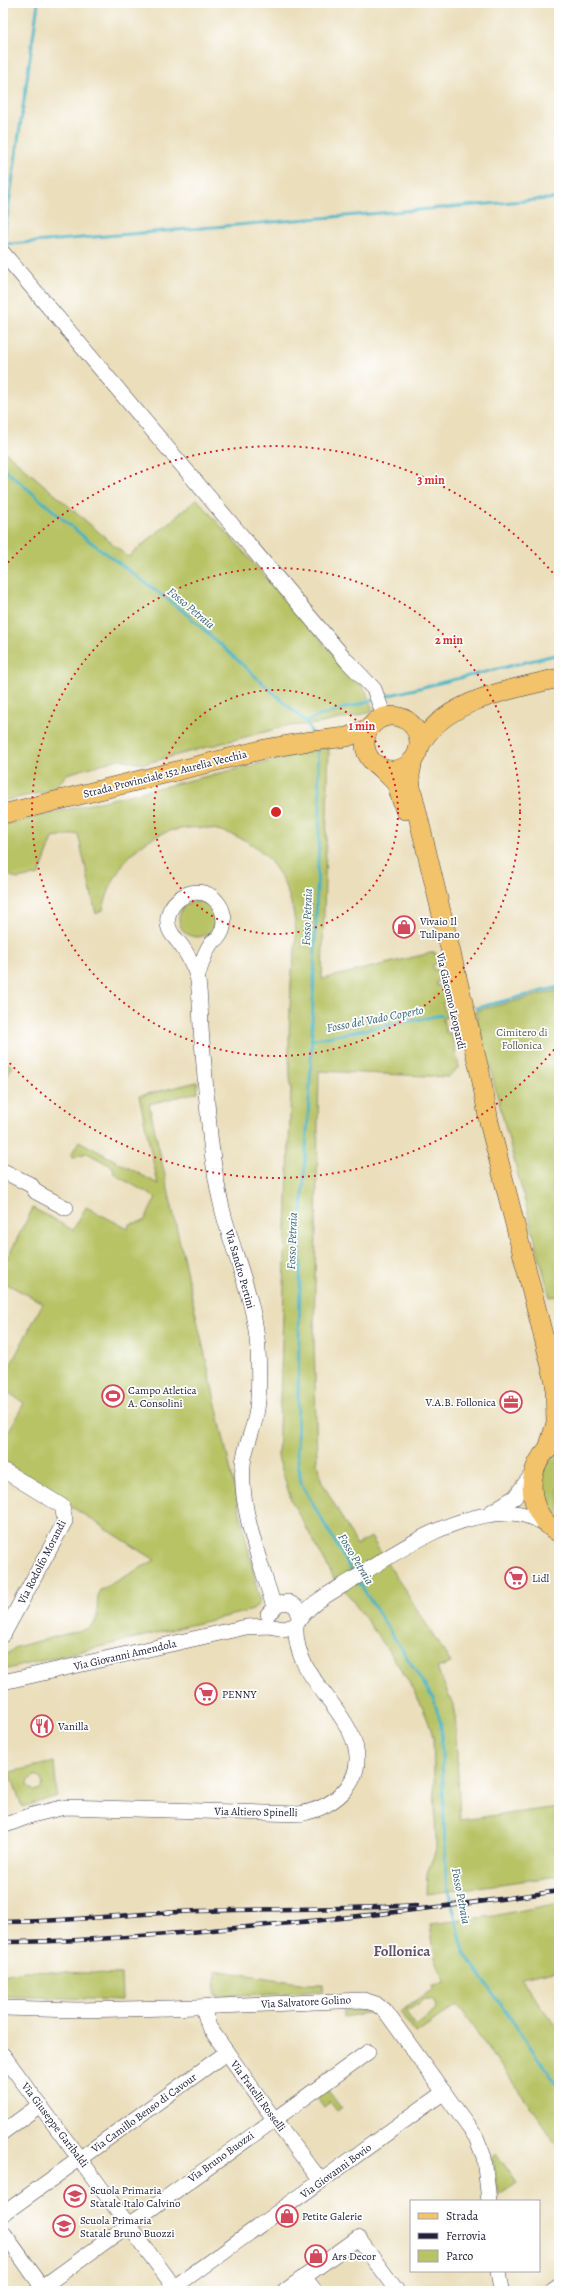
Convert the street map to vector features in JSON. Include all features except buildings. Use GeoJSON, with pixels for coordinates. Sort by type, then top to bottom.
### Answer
{"type":"FeatureCollection","features":[{"type":"Feature","properties":{"kind":"main road"},"geometry":{"type":"LineString","coordinates":[[389,714],[424,718],[455,711],[501,693],[559,678]]}},
{"type":"Feature","properties":{"kind":"main road"},"geometry":{"type":"LineString","coordinates":[[369,728],[364,745],[374,762],[396,770],[406,766],[416,754],[431,728],[455,711]]}},
{"type":"Feature","properties":{"kind":"main road"},"geometry":{"type":"LineString","coordinates":[[389,714],[406,719],[416,729],[418,735],[416,754]]}},
{"type":"Feature","properties":{"kind":"main road","name":"Strada Provinciale 152 Aurelia Vecchia"},"geometry":{"type":"LineString","coordinates":[[3,814],[292,744],[356,735],[389,714]]}},
{"type":"Feature","properties":{"kind":"main road","name":"Strada Provinciale 152 Aurelia Vecchia"},"geometry":{"type":"LineString","coordinates":[[328,740],[348,745],[374,762]]}},
{"type":"Feature","properties":{"kind":"main road","name":"Via Giacomo Leopardi"},"geometry":{"type":"LineString","coordinates":[[416,754],[411,787],[481,1077],[488,1122],[557,1385],[556,1423],[553,1445],[538,1461],[533,1473],[533,1498],[538,1512],[553,1529]]}},
{"type":"Feature","properties":{"kind":"main road","name":"Via Giacomo Leopardi"},"geometry":{"type":"LineString","coordinates":[[374,762],[392,777],[401,793],[470,1080],[488,1122]]}},
{"type":"Feature","properties":{"kind":"street"},"geometry":{"type":"LineString","coordinates":[[5,256],[342,655],[374,690],[389,714]]}},
{"type":"Feature","properties":{"kind":"street","name":"Via Sandro Pertini"},"geometry":{"type":"LineString","coordinates":[[197,977],[210,944],[222,931],[224,922],[220,906],[214,899],[198,892],[185,895],[174,903],[168,919],[173,936],[179,942],[197,977],[209,1124],[216,1176],[223,1211],[250,1297],[258,1350],[258,1401],[244,1457],[243,1480],[252,1533],[265,1583],[287,1612]]}},
{"type":"Feature","properties":{"kind":"street"},"geometry":{"type":"LineString","coordinates":[[3,1171],[31,1185],[36,1192],[66,1208]]}},
{"type":"Feature","properties":{"kind":"street","name":"Via Rodolfo Morandi"},"geometry":{"type":"LineString","coordinates":[[3,1470],[62,1506],[65,1521],[3,1635]]}},
{"type":"Feature","properties":{"kind":"street","name":"Via Giovanni Amendola"},"geometry":{"type":"LineString","coordinates":[[484,1516],[516,1497],[533,1473]]}},
{"type":"Feature","properties":{"kind":"street","name":"Via Giovanni Amendola"},"geometry":{"type":"LineString","coordinates":[[3,1682],[246,1627],[319,1600],[434,1532],[484,1516],[517,1513],[553,1529]]}},
{"type":"Feature","properties":{"kind":"street","name":"Via Giovanni Amendola"},"geometry":{"type":"LineString","coordinates":[[246,1627],[277,1626],[288,1629],[287,1612]]}},
{"type":"Feature","properties":{"kind":"street","name":"Via Altiero Spinelli"},"geometry":{"type":"LineString","coordinates":[[3,1826],[32,1814],[65,1807],[299,1814],[318,1809],[337,1800],[349,1786],[356,1769],[356,1753],[351,1734],[306,1669],[296,1646],[287,1612]]}},
{"type":"Feature","properties":{"kind":"street","name":"Via Salvatore Golino"},"geometry":{"type":"LineString","coordinates":[[3,2008],[77,2010],[204,2007],[363,2000],[370,2001],[386,2012],[480,2145],[484,2157],[489,2200]]}},
{"type":"Feature","properties":{"kind":"street","name":"Via Fratelli Rosselli"},"geometry":{"type":"LineString","coordinates":[[204,2007],[207,2023],[226,2053],[320,2181]]}},
{"type":"Feature","properties":{"kind":"street","name":"Via Bruno Buozzi"},"geometry":{"type":"LineString","coordinates":[[41,2290],[128,2224],[368,2052]]}},
{"type":"Feature","properties":{"kind":"street","name":"Via Camillo Benso di Cavour"},"geometry":{"type":"LineString","coordinates":[[3,2214],[226,2053]]}},
{"type":"Feature","properties":{"kind":"street","name":"Via Giuseppe Garibaldi"},"geometry":{"type":"LineString","coordinates":[[3,2055],[128,2224],[173,2290]]}},
{"type":"Feature","properties":{"kind":"street","name":"Via Giovanni Bovio"},"geometry":{"type":"LineString","coordinates":[[173,2290],[320,2181],[444,2092]]}},
{"type":"Feature","properties":{"kind":"street"},"geometry":{"type":"LineString","coordinates":[[3,2132],[40,2105]]}},
{"type":"Feature","properties":{"kind":"street"},"geometry":{"type":"LineString","coordinates":[[3,2232],[41,2290]]}},
{"type":"Feature","properties":{"kind":"street"},"geometry":{"type":"LineString","coordinates":[[285,2291],[358,2238],[397,2291]]}},
{"type":"Feature","properties":{"kind":"street"},"geometry":{"type":"LineString","coordinates":[[498,2272],[501,2291]]}},
{"type":"Feature","properties":{"kind":"street"},"geometry":{"type":"LineString","coordinates":[[304,2277],[315,2291]]}},
{"type":"Feature","properties":{"kind":"street"},"geometry":{"type":"LineString","coordinates":[[552,2291],[559,2286]]}},
{"type":"Feature","properties":{"kind":"green space"},"geometry":{"type":"Polygon","coordinates":[[[3,450],[128,557],[197,499],[366,691],[373,712],[317,724],[287,726],[143,764],[119,759],[67,774],[54,790],[3,801],[3,450]]]}},
{"type":"Feature","properties":{"kind":"green space"},"geometry":{"type":"Polygon","coordinates":[[[329,747],[322,979],[435,952],[438,962],[433,965],[434,970],[439,969],[442,980],[436,982],[437,986],[443,986],[447,1001],[442,1003],[447,1017],[443,1019],[446,1033],[451,1033],[459,1067],[448,1077],[319,1071],[314,1338],[317,1462],[322,1482],[357,1545],[371,1537],[451,1663],[437,1668],[455,1710],[460,1820],[559,1807],[559,1876],[426,1894],[427,1873],[436,1850],[433,1737],[427,1719],[419,1700],[396,1662],[347,1593],[335,1580],[291,1500],[278,1457],[291,1087],[289,1047],[291,981],[296,935],[292,906],[282,878],[264,854],[253,845],[223,831],[206,828],[189,828],[170,831],[157,836],[134,851],[118,873],[103,910],[96,914],[78,834],[53,838],[39,875],[17,879],[3,872],[3,825],[329,747]]]}},
{"type":"Feature","properties":{"kind":"green space"},"geometry":{"type":"Polygon","coordinates":[[[201,901],[210,906],[214,912],[214,926],[210,932],[201,937],[193,937],[184,932],[180,926],[179,915],[184,906],[190,902],[201,901]]]}},
{"type":"Feature","properties":{"kind":"green space","name":"Cimitero di Follonica"},"geometry":{"type":"Polygon","coordinates":[[[559,990],[559,1305],[556,1296],[550,1297],[475,1011],[559,990]]]}},
{"type":"Feature","properties":{"kind":"green space"},"geometry":{"type":"Polygon","coordinates":[[[3,1060],[12,1066],[3,1083],[3,1060]]]}},
{"type":"Feature","properties":{"kind":"green space","name":"Campo Atletica A. Consolini"},"geometry":{"type":"Polygon","coordinates":[[[197,1082],[198,1092],[149,1104],[260,1602],[253,1610],[3,1670],[3,1657],[16,1647],[89,1628],[96,1620],[97,1601],[100,1590],[155,1560],[3,1463],[3,1442],[24,1403],[3,1389],[3,1379],[43,1303],[3,1282],[3,1266],[33,1208],[73,1230],[86,1207],[128,1229],[129,1224],[144,1221],[156,1198],[114,1174],[113,1167],[87,1153],[73,1157],[71,1155],[79,1141],[158,1184],[139,1096],[197,1082]]]}},
{"type":"Feature","properties":{"kind":"green space"},"geometry":{"type":"Polygon","coordinates":[[[559,1449],[559,1522],[542,1500],[539,1486],[542,1472],[559,1449]]]}},
{"type":"Feature","properties":{"kind":"green space"},"geometry":{"type":"Polygon","coordinates":[[[54,1762],[57,1796],[22,1807],[10,1772],[54,1762]],[[34,1776],[29,1780],[28,1785],[35,1791],[40,1789],[43,1784],[40,1778],[34,1776]]]}},
{"type":"Feature","properties":{"kind":"green space"},"geometry":{"type":"Polygon","coordinates":[[[559,1903],[559,1970],[521,1978],[559,2031],[559,2147],[457,2005],[416,2034],[400,2012],[433,1989],[432,1985],[446,1983],[435,1958],[430,1924],[493,1916],[559,1903]],[[425,1999],[406,2012],[416,2026],[436,2010],[435,2002],[431,1999],[425,1999]]]}},
{"type":"Feature","properties":{"kind":"green space"},"geometry":{"type":"Polygon","coordinates":[[[215,1970],[306,1984],[323,1984],[323,1991],[216,1996],[215,1970]]]}},
{"type":"Feature","properties":{"kind":"green space"},"geometry":{"type":"Polygon","coordinates":[[[23,1971],[121,1974],[122,2000],[3,1996],[3,1975],[23,1971]]]}},
{"type":"Feature","properties":{"kind":"green space"},"geometry":{"type":"Polygon","coordinates":[[[366,2010],[374,2012],[343,2017],[343,2011],[366,2010]]]}},
{"type":"Feature","properties":{"kind":"green space"},"geometry":{"type":"Polygon","coordinates":[[[327,2089],[341,2108],[337,2111],[330,2102],[324,2107],[317,2097],[327,2089]]]}},
{"type":"Feature","properties":{"kind":"green space"},"geometry":{"type":"Polygon","coordinates":[[[496,2153],[517,2183],[498,2196],[493,2156],[496,2153]]]}},
{"type":"Feature","properties":{"kind":"waterway"},"geometry":{"type":"LineString","coordinates":[[3,245],[38,3]]}},
{"type":"Feature","properties":{"kind":"waterway"},"geometry":{"type":"LineString","coordinates":[[4,243],[10,244],[559,198]]}},
{"type":"Feature","properties":{"kind":"waterway","name":"Fosso Petraia"},"geometry":{"type":"LineString","coordinates":[[3,468],[84,537],[183,611],[306,722],[313,735]]}},
{"type":"Feature","properties":{"kind":"waterway"},"geometry":{"type":"LineString","coordinates":[[382,697],[559,654]]}},
{"type":"Feature","properties":{"kind":"waterway"},"geometry":{"type":"LineString","coordinates":[[306,722],[316,717],[373,700]]}},
{"type":"Feature","properties":{"kind":"waterway","name":"Fosso Petraia"},"geometry":{"type":"LineString","coordinates":[[317,747],[320,805],[310,1085],[301,1226],[297,1454],[301,1483],[354,1575]]}},
{"type":"Feature","properties":{"kind":"waterway","name":"Fosso del Vado Coperto"},"geometry":{"type":"LineString","coordinates":[[476,1008],[559,987]]}},
{"type":"Feature","properties":{"kind":"waterway","name":"Fosso del Vado Coperto"},"geometry":{"type":"LineString","coordinates":[[311,1040],[442,1015]]}},
{"type":"Feature","properties":{"kind":"waterway","name":"Fosso Petraia"},"geometry":{"type":"LineString","coordinates":[[358,1581],[434,1700],[441,1724],[446,1880],[464,1952],[559,2088]]}},
{"type":"Feature","properties":{"kind":"railway"},"geometry":{"type":"LineString","coordinates":[[3,1942],[113,1938],[307,1922],[391,1913],[559,1891]]}},
{"type":"Feature","properties":{"kind":"railway"},"geometry":{"type":"LineString","coordinates":[[3,1922],[52,1921],[200,1911],[362,1908],[416,1905]]}},
{"type":"Feature","properties":{"kind":"place","name":"Vivaio Il Tulipano"},"geometry":{"type":"Point","coordinates":[404,927]}},
{"type":"Feature","properties":{"kind":"place","name":"Campo Atletica A. Consolini"},"geometry":{"type":"Point","coordinates":[113,1396]}},
{"type":"Feature","properties":{"kind":"place","name":"V.A.B. Follonica"},"geometry":{"type":"Point","coordinates":[511,1402]}},
{"type":"Feature","properties":{"kind":"place","name":"Lidl"},"geometry":{"type":"Point","coordinates":[516,1578]}},
{"type":"Feature","properties":{"kind":"place","name":"PENNY"},"geometry":{"type":"Point","coordinates":[206,1694]}},
{"type":"Feature","properties":{"kind":"place","name":"Vanilla"},"geometry":{"type":"Point","coordinates":[42,1726]}},
{"type":"Feature","properties":{"kind":"place","name":"Scuola Primaria Statale Italo Calvino"},"geometry":{"type":"Point","coordinates":[75,2196]}},
{"type":"Feature","properties":{"kind":"place","name":"Petite Galerie"},"geometry":{"type":"Point","coordinates":[287,2216]}},
{"type":"Feature","properties":{"kind":"place","name":"Scuola Primaria Statale Bruno Buozzi"},"geometry":{"type":"Point","coordinates":[64,2226]}},
{"type":"Feature","properties":{"kind":"place","name":"Ars Decor"},"geometry":{"type":"Point","coordinates":[316,2256]}},
{"type":"Feature","properties":{"kind":"district","name":"Follonica"},"geometry":{"type":"Point","coordinates":[402,1951]}}]}
